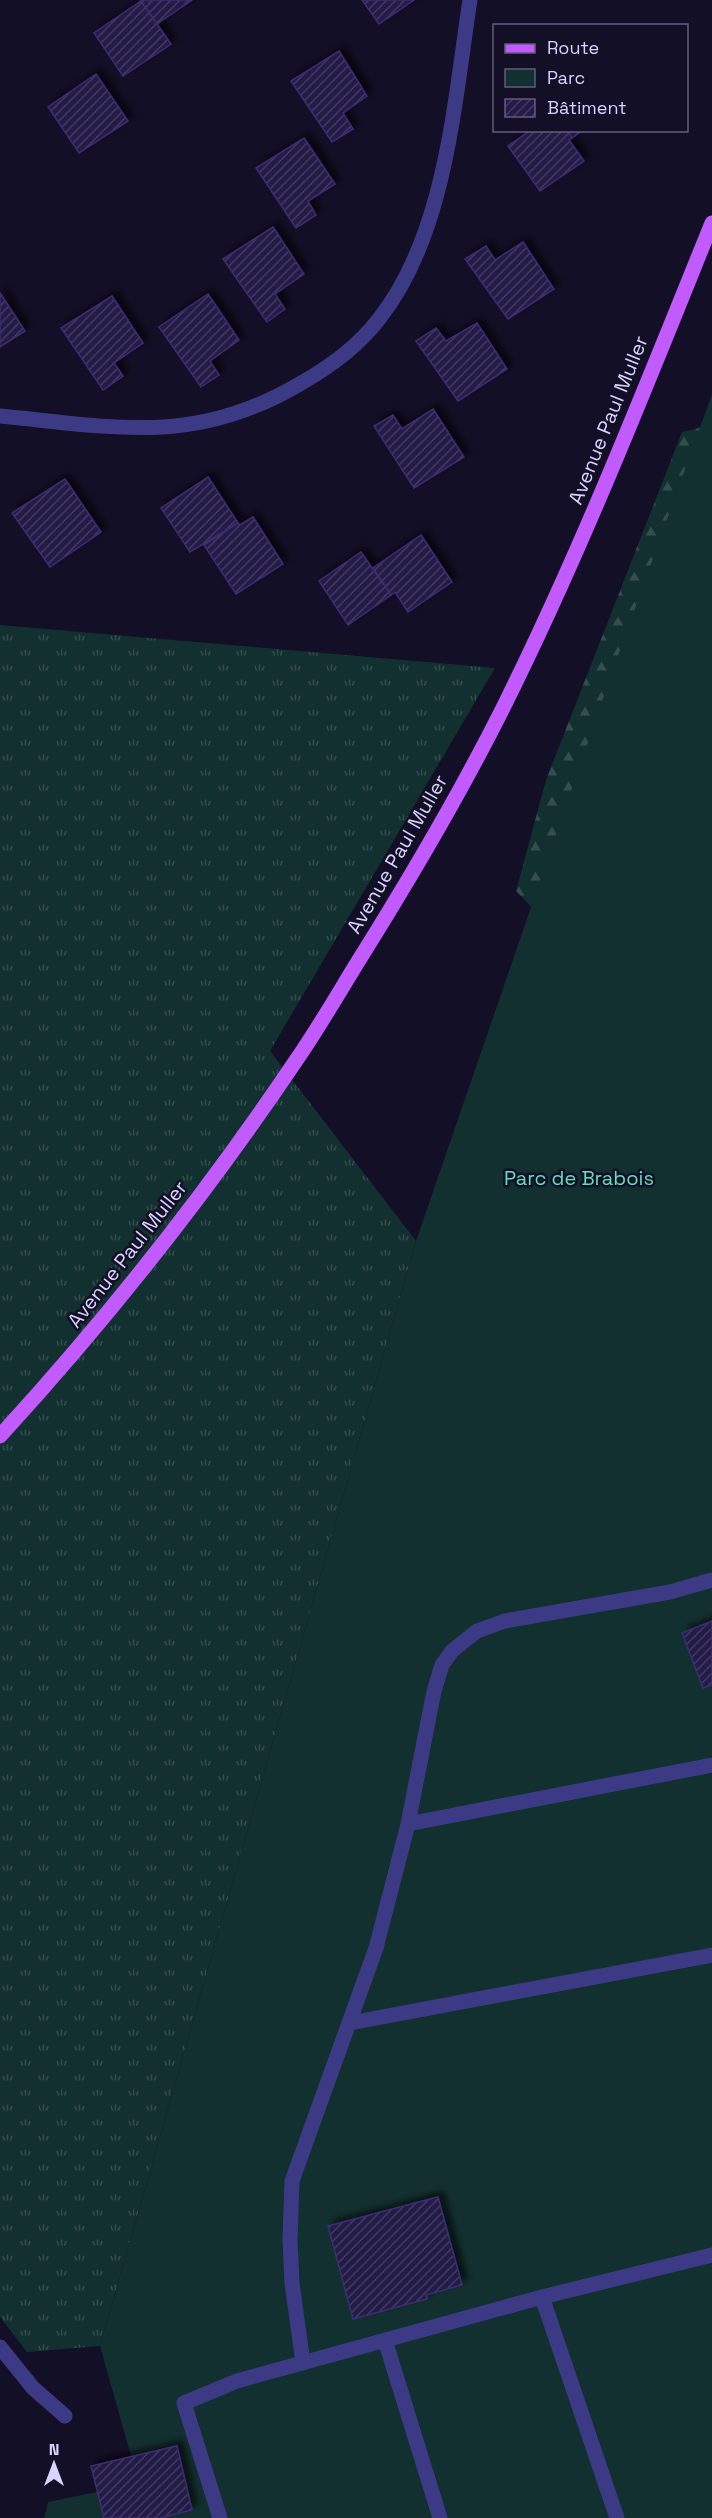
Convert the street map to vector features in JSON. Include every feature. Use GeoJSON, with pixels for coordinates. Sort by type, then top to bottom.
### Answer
{"type":"FeatureCollection","features":[{"type":"Feature","properties":{"kind":"main road","name":"Avenue Paul Muller"},"geometry":{"type":"LineString","coordinates":[[0,1436],[97,1326],[172,1234],[238,1144],[294,1065],[424,856],[503,707],[598,503],[712,223]]}},
{"type":"Feature","properties":{"kind":"street"},"geometry":{"type":"LineString","coordinates":[[0,416],[119,427],[162,427],[203,423],[277,398],[315,375],[353,347],[380,318],[403,281],[430,217],[447,150],[470,0]]}},
{"type":"Feature","properties":{"kind":"street"},"geometry":{"type":"LineString","coordinates":[[303,2363],[292,2283],[290,2239],[292,2181],[376,1948],[408,1824],[434,1691],[442,1665],[464,1640],[477,1631],[505,1621],[670,1592],[712,1580]]}},
{"type":"Feature","properties":{"kind":"street"},"geometry":{"type":"LineString","coordinates":[[408,1824],[712,1765]]}},
{"type":"Feature","properties":{"kind":"street"},"geometry":{"type":"LineString","coordinates":[[350,2023],[712,1955]]}},
{"type":"Feature","properties":{"kind":"street"},"geometry":{"type":"LineString","coordinates":[[220,2518],[184,2403],[237,2381],[542,2297],[712,2255]]}},
{"type":"Feature","properties":{"kind":"street"},"geometry":{"type":"LineString","coordinates":[[542,2297],[616,2518]]}},
{"type":"Feature","properties":{"kind":"street"},"geometry":{"type":"LineString","coordinates":[[385,2340],[440,2518]]}},
{"type":"Feature","properties":{"kind":"street"},"geometry":{"type":"LineString","coordinates":[[0,2347],[33,2388],[64,2416]]}},
{"type":"Feature","properties":{"kind":"green space","name":"Parc de Brabois"},"geometry":{"type":"Polygon","coordinates":[[[712,394],[712,2518],[44,2518],[48,2502],[97,2492],[91,2466],[131,2456],[100,2346],[416,1241],[609,681],[712,394]]]}},
{"type":"Feature","properties":{"kind":"green space"},"geometry":{"type":"Polygon","coordinates":[[[712,425],[579,956],[516,891],[546,780],[682,432],[712,425]]]}},
{"type":"Feature","properties":{"kind":"green space"},"geometry":{"type":"Polygon","coordinates":[[[0,625],[495,668],[270,1051],[416,1241],[100,2346],[27,2352],[0,2317],[0,625]]]}},
{"type":"Feature","properties":{"kind":"building"},"geometry":{"type":"Polygon","coordinates":[[[140,0],[192,0],[157,24],[140,0]]]}},
{"type":"Feature","properties":{"kind":"building"},"geometry":{"type":"Polygon","coordinates":[[[362,0],[414,0],[379,24],[362,0]]]}},
{"type":"Feature","properties":{"kind":"building"},"geometry":{"type":"Polygon","coordinates":[[[141,1],[171,44],[123,76],[94,33],[141,1]]]}},
{"type":"Feature","properties":{"kind":"building"},"geometry":{"type":"Polygon","coordinates":[[[339,51],[367,96],[343,113],[353,129],[332,142],[291,81],[339,51]]]}},
{"type":"Feature","properties":{"kind":"building"},"geometry":{"type":"Polygon","coordinates":[[[96,74],[128,121],[79,153],[48,107],[96,74]]]}},
{"type":"Feature","properties":{"kind":"building"},"geometry":{"type":"Polygon","coordinates":[[[528,132],[568,132],[572,138],[569,140],[584,161],[540,191],[508,146],[528,132]]]}},
{"type":"Feature","properties":{"kind":"building"},"geometry":{"type":"Polygon","coordinates":[[[568,132],[580,132],[572,138],[568,132]]]}},
{"type":"Feature","properties":{"kind":"building"},"geometry":{"type":"Polygon","coordinates":[[[304,138],[335,184],[308,201],[316,215],[296,228],[256,168],[304,138]]]}},
{"type":"Feature","properties":{"kind":"building"},"geometry":{"type":"Polygon","coordinates":[[[273,227],[304,274],[275,294],[285,309],[267,322],[223,259],[273,227]]]}},
{"type":"Feature","properties":{"kind":"building"},"geometry":{"type":"Polygon","coordinates":[[[523,242],[554,289],[508,319],[465,259],[486,246],[495,260],[523,242]]]}},
{"type":"Feature","properties":{"kind":"building"},"geometry":{"type":"Polygon","coordinates":[[[0,293],[25,331],[0,347],[0,293]]]}},
{"type":"Feature","properties":{"kind":"building"},"geometry":{"type":"Polygon","coordinates":[[[208,294],[239,340],[210,361],[219,375],[201,387],[159,327],[208,294]]]}},
{"type":"Feature","properties":{"kind":"building"},"geometry":{"type":"Polygon","coordinates":[[[112,296],[143,343],[114,363],[123,376],[103,390],[61,328],[112,296]]]}},
{"type":"Feature","properties":{"kind":"building"},"geometry":{"type":"Polygon","coordinates":[[[477,323],[507,369],[458,401],[416,341],[436,328],[446,341],[477,323]]]}},
{"type":"Feature","properties":{"kind":"building"},"geometry":{"type":"Polygon","coordinates":[[[433,409],[464,457],[414,488],[374,426],[393,415],[402,429],[433,409]]]}},
{"type":"Feature","properties":{"kind":"building"},"geometry":{"type":"Polygon","coordinates":[[[208,477],[238,523],[190,552],[161,508],[208,477]]]}},
{"type":"Feature","properties":{"kind":"building"},"geometry":{"type":"Polygon","coordinates":[[[65,479],[101,532],[50,567],[12,513],[65,479]]]}},
{"type":"Feature","properties":{"kind":"building"},"geometry":{"type":"Polygon","coordinates":[[[253,517],[283,564],[236,594],[204,545],[238,523],[240,525],[253,517]]]}},
{"type":"Feature","properties":{"kind":"building"},"geometry":{"type":"Polygon","coordinates":[[[421,535],[452,582],[408,612],[395,592],[391,595],[373,568],[421,535]]]}},
{"type":"Feature","properties":{"kind":"building"},"geometry":{"type":"Polygon","coordinates":[[[361,552],[391,595],[348,625],[319,581],[361,552]]]}},
{"type":"Feature","properties":{"kind":"building"},"geometry":{"type":"Polygon","coordinates":[[[712,1621],[712,1685],[703,1688],[682,1633],[712,1621]]]}},
{"type":"Feature","properties":{"kind":"building"},"geometry":{"type":"Polygon","coordinates":[[[438,2197],[462,2285],[426,2295],[427,2299],[353,2319],[328,2226],[438,2197]]]}},
{"type":"Feature","properties":{"kind":"building"},"geometry":{"type":"Polygon","coordinates":[[[177,2446],[192,2510],[160,2518],[104,2518],[91,2466],[177,2446]]]}}]}
